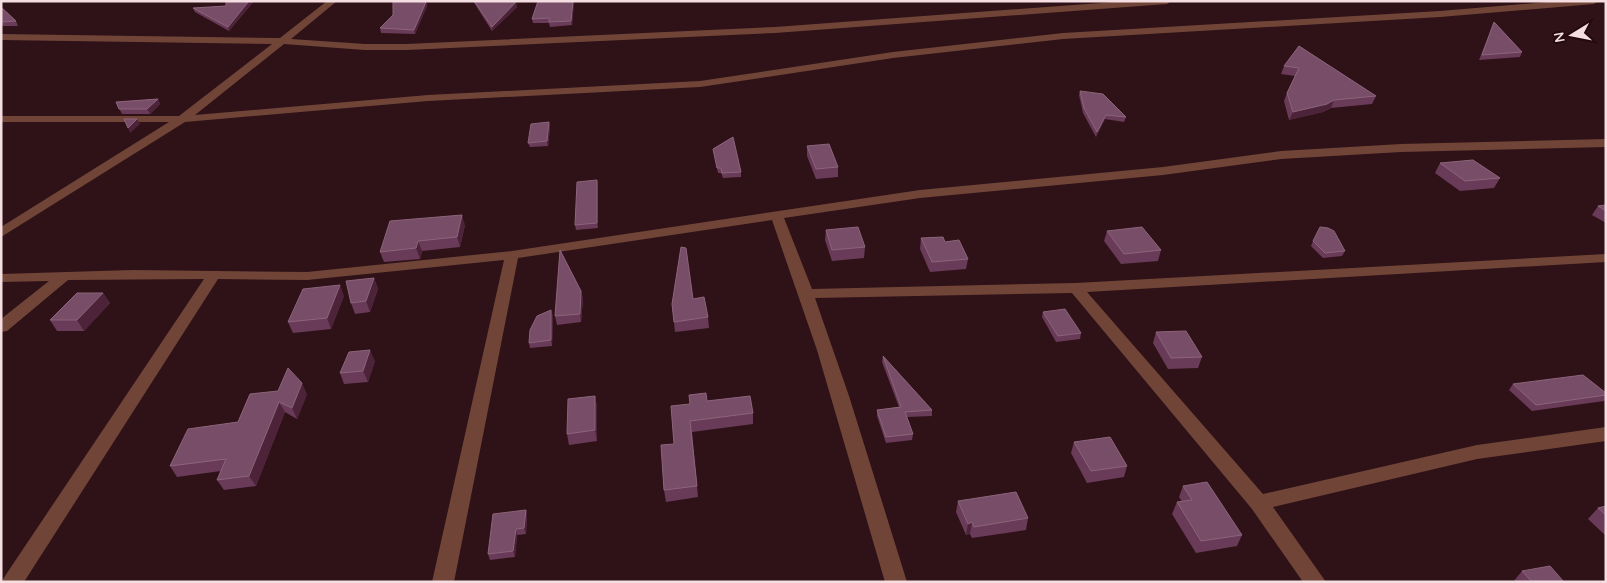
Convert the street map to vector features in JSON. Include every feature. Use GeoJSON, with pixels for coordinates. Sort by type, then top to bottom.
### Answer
{"type":"FeatureCollection","features":[{"type":"Feature","properties":{"kind":"street"},"geometry":{"type":"LineString","coordinates":[[1,234],[182,119],[334,1]]}},
{"type":"Feature","properties":{"kind":"street"},"geometry":{"type":"LineString","coordinates":[[1,37],[284,41],[365,47],[407,47],[775,30],[1167,1]]}},
{"type":"Feature","properties":{"kind":"street"},"geometry":{"type":"LineString","coordinates":[[1,119],[182,119],[428,98],[700,84],[893,55],[1063,36],[1440,14],[1594,1]]}},
{"type":"Feature","properties":{"kind":"street"},"geometry":{"type":"LineString","coordinates":[[1,278],[64,276],[306,276],[512,256],[776,214],[920,194],[1163,171],[1281,155],[1401,148],[1606,143]]}},
{"type":"Feature","properties":{"kind":"street"},"geometry":{"type":"LineString","coordinates":[[776,214],[808,294],[851,428],[896,582]]}},
{"type":"Feature","properties":{"kind":"street"},"geometry":{"type":"LineString","coordinates":[[443,582],[512,256]]}},
{"type":"Feature","properties":{"kind":"street"},"geometry":{"type":"LineString","coordinates":[[808,294],[1076,288],[1606,258]]}},
{"type":"Feature","properties":{"kind":"street"},"geometry":{"type":"LineString","coordinates":[[1,327],[64,276]]}},
{"type":"Feature","properties":{"kind":"street"},"geometry":{"type":"LineString","coordinates":[[12,582],[213,276]]}},
{"type":"Feature","properties":{"kind":"street"},"geometry":{"type":"LineString","coordinates":[[1076,288],[1259,503],[1314,582]]}},
{"type":"Feature","properties":{"kind":"street"},"geometry":{"type":"LineString","coordinates":[[1259,503],[1477,452],[1606,434]]}},
{"type":"Feature","properties":{"kind":"building"},"geometry":{"type":"Polygon","coordinates":[[[226,1],[249,1],[228,27],[193,8],[226,6],[226,1]]]}},
{"type":"Feature","properties":{"kind":"building"},"geometry":{"type":"Polygon","coordinates":[[[393,1],[426,2],[414,30],[380,28],[393,15],[393,1]]]}},
{"type":"Feature","properties":{"kind":"building"},"geometry":{"type":"Polygon","coordinates":[[[474,1],[515,1],[516,2],[492,27],[474,1]]]}},
{"type":"Feature","properties":{"kind":"building"},"geometry":{"type":"Polygon","coordinates":[[[538,1],[573,1],[571,21],[549,22],[549,18],[532,19],[538,1]]]}},
{"type":"Feature","properties":{"kind":"building"},"geometry":{"type":"Polygon","coordinates":[[[1,7],[16,21],[1,22],[1,7]]]}},
{"type":"Feature","properties":{"kind":"building"},"geometry":{"type":"Polygon","coordinates":[[[1494,22],[1522,52],[1482,55],[1494,22]]]}},
{"type":"Feature","properties":{"kind":"building"},"geometry":{"type":"Polygon","coordinates":[[[1299,46],[1376,96],[1334,100],[1327,104],[1293,112],[1287,93],[1299,68],[1284,66],[1299,46]]]}},
{"type":"Feature","properties":{"kind":"building"},"geometry":{"type":"Polygon","coordinates":[[[1080,91],[1103,94],[1126,117],[1106,115],[1097,132],[1084,108],[1080,91]]]}},
{"type":"Feature","properties":{"kind":"building"},"geometry":{"type":"Polygon","coordinates":[[[158,99],[147,109],[119,109],[116,102],[158,99]]]}},
{"type":"Feature","properties":{"kind":"building"},"geometry":{"type":"Polygon","coordinates":[[[124,119],[137,119],[128,128],[124,119]]]}},
{"type":"Feature","properties":{"kind":"building"},"geometry":{"type":"Polygon","coordinates":[[[549,122],[547,141],[528,143],[531,124],[549,122]]]}},
{"type":"Feature","properties":{"kind":"building"},"geometry":{"type":"Polygon","coordinates":[[[733,137],[741,172],[722,173],[721,168],[717,168],[713,149],[733,137]]]}},
{"type":"Feature","properties":{"kind":"building"},"geometry":{"type":"Polygon","coordinates":[[[829,144],[838,167],[816,169],[807,146],[829,144]]]}},
{"type":"Feature","properties":{"kind":"building"},"geometry":{"type":"Polygon","coordinates":[[[1473,160],[1500,178],[1465,181],[1440,163],[1473,160]]]}},
{"type":"Feature","properties":{"kind":"building"},"geometry":{"type":"Polygon","coordinates":[[[597,180],[597,223],[575,225],[577,182],[597,180]]]}},
{"type":"Feature","properties":{"kind":"building"},"geometry":{"type":"Polygon","coordinates":[[[1606,205],[1606,211],[1598,206],[1606,205]]]}},
{"type":"Feature","properties":{"kind":"building"},"geometry":{"type":"Polygon","coordinates":[[[462,215],[457,237],[418,241],[416,248],[380,252],[390,221],[462,215]]]}},
{"type":"Feature","properties":{"kind":"building"},"geometry":{"type":"Polygon","coordinates":[[[858,227],[865,247],[832,250],[826,230],[858,227]]]}},
{"type":"Feature","properties":{"kind":"building"},"geometry":{"type":"Polygon","coordinates":[[[1142,227],[1161,250],[1124,254],[1107,231],[1142,227]]]}},
{"type":"Feature","properties":{"kind":"building"},"geometry":{"type":"Polygon","coordinates":[[[1320,227],[1334,231],[1345,251],[1325,253],[1313,241],[1320,227]]]}},
{"type":"Feature","properties":{"kind":"building"},"geometry":{"type":"Polygon","coordinates":[[[943,237],[945,242],[959,240],[968,259],[932,262],[921,238],[943,237]]]}},
{"type":"Feature","properties":{"kind":"building"},"geometry":{"type":"Polygon","coordinates":[[[681,247],[686,248],[693,299],[704,297],[708,317],[674,322],[672,304],[681,247]]]}},
{"type":"Feature","properties":{"kind":"building"},"geometry":{"type":"Polygon","coordinates":[[[560,250],[581,291],[580,314],[555,316],[560,250]]]}},
{"type":"Feature","properties":{"kind":"building"},"geometry":{"type":"Polygon","coordinates":[[[374,278],[366,301],[351,303],[346,281],[374,278]]]}},
{"type":"Feature","properties":{"kind":"building"},"geometry":{"type":"Polygon","coordinates":[[[340,285],[327,318],[288,322],[303,289],[340,285]]]}},
{"type":"Feature","properties":{"kind":"building"},"geometry":{"type":"Polygon","coordinates":[[[77,293],[103,293],[77,320],[50,320],[77,293]]]}},
{"type":"Feature","properties":{"kind":"building"},"geometry":{"type":"Polygon","coordinates":[[[1065,309],[1081,333],[1058,336],[1043,312],[1065,309]]]}},
{"type":"Feature","properties":{"kind":"building"},"geometry":{"type":"Polygon","coordinates":[[[551,310],[551,340],[529,343],[530,330],[537,316],[551,310]]]}},
{"type":"Feature","properties":{"kind":"building"},"geometry":{"type":"Polygon","coordinates":[[[1186,331],[1202,357],[1171,358],[1156,332],[1186,331]]]}},
{"type":"Feature","properties":{"kind":"building"},"geometry":{"type":"Polygon","coordinates":[[[370,350],[363,371],[340,373],[349,352],[370,350]]]}},
{"type":"Feature","properties":{"kind":"building"},"geometry":{"type":"Polygon","coordinates":[[[883,356],[932,410],[905,412],[913,434],[886,437],[877,410],[901,407],[883,356]]]}},
{"type":"Feature","properties":{"kind":"building"},"geometry":{"type":"Polygon","coordinates":[[[288,368],[302,383],[292,408],[279,402],[249,476],[217,480],[226,459],[170,466],[188,429],[238,422],[250,394],[278,391],[288,368]]]}},
{"type":"Feature","properties":{"kind":"building"},"geometry":{"type":"Polygon","coordinates":[[[1583,375],[1606,393],[1606,395],[1536,405],[1513,384],[1583,375]]]}},
{"type":"Feature","properties":{"kind":"building"},"geometry":{"type":"Polygon","coordinates":[[[706,393],[707,401],[750,396],[753,413],[690,421],[697,486],[664,490],[661,445],[674,444],[671,406],[690,404],[689,395],[706,393]]]}},
{"type":"Feature","properties":{"kind":"building"},"geometry":{"type":"Polygon","coordinates":[[[595,396],[595,430],[567,434],[568,399],[595,396]]]}},
{"type":"Feature","properties":{"kind":"building"},"geometry":{"type":"Polygon","coordinates":[[[1110,437],[1127,466],[1091,471],[1074,442],[1110,437]]]}},
{"type":"Feature","properties":{"kind":"building"},"geometry":{"type":"Polygon","coordinates":[[[1207,482],[1242,535],[1201,541],[1177,502],[1192,500],[1183,486],[1207,482]]]}},
{"type":"Feature","properties":{"kind":"building"},"geometry":{"type":"Polygon","coordinates":[[[1016,492],[1028,518],[974,527],[972,522],[968,524],[958,501],[1016,492]]]}},
{"type":"Feature","properties":{"kind":"building"},"geometry":{"type":"Polygon","coordinates":[[[1606,506],[1606,515],[1598,508],[1606,506]]]}},
{"type":"Feature","properties":{"kind":"building"},"geometry":{"type":"Polygon","coordinates":[[[526,510],[524,528],[516,529],[513,551],[488,554],[493,514],[526,510]]]}},
{"type":"Feature","properties":{"kind":"building"},"geometry":{"type":"Polygon","coordinates":[[[1550,566],[1564,582],[1532,582],[1522,571],[1550,566]]]}}]}
